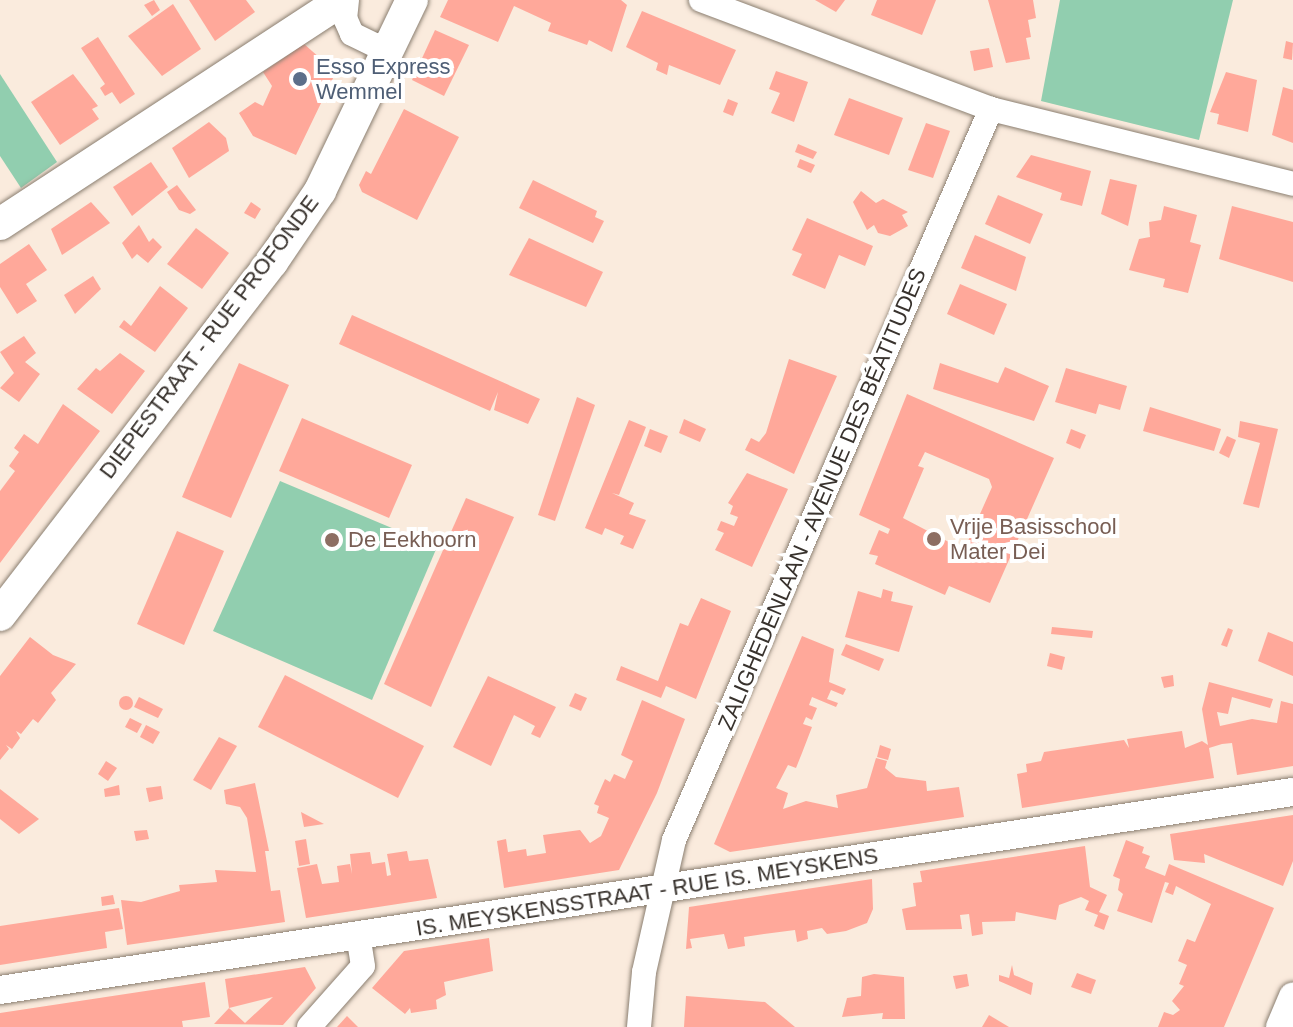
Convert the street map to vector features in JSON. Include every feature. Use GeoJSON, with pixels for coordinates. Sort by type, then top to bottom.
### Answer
{"type":"FeatureCollection","features":[{"type":"Feature","properties":{"kind":"main road"},"geometry":{"type":"LineString","coordinates":[[0,224],[344,0]]}},
{"type":"Feature","properties":{"kind":"main road","name":"DIEPESTRAAT - RUE PROFONDE"},"geometry":{"type":"LineString","coordinates":[[0,615],[272,262],[320,191],[412,0]]}},
{"type":"Feature","properties":{"kind":"street"},"geometry":{"type":"LineString","coordinates":[[344,0],[345,18],[352,34],[377,46],[395,40]]}},
{"type":"Feature","properties":{"kind":"street"},"geometry":{"type":"LineString","coordinates":[[701,0],[991,109],[1293,184]]}},
{"type":"Feature","properties":{"kind":"street","name":"ZALIGHEDENLAAN - AVENUE DES BÉATITUDES"},"geometry":{"type":"LineString","coordinates":[[639,1027],[659,892],[674,840],[991,109]]}},
{"type":"Feature","properties":{"kind":"street","name":"IS. MEYSKENSSTRAAT - RUE IS. MEYSKENS"},"geometry":{"type":"LineString","coordinates":[[0,990],[659,892],[1293,792]]}},
{"type":"Feature","properties":{"kind":"street"},"geometry":{"type":"LineString","coordinates":[[309,1027],[363,966],[358,935]]}},
{"type":"Feature","properties":{"kind":"street"},"geometry":{"type":"LineString","coordinates":[[1280,1027],[1293,997]]}},
{"type":"Feature","properties":{"kind":"green space"},"geometry":{"type":"Polygon","coordinates":[[[1060,0],[1233,0],[1199,140],[1041,101],[1060,0]]]}},
{"type":"Feature","properties":{"kind":"green space"},"geometry":{"type":"Polygon","coordinates":[[[0,74],[57,162],[21,188],[0,156],[0,74]]]}},
{"type":"Feature","properties":{"kind":"green space"},"geometry":{"type":"Polygon","coordinates":[[[280,481],[437,547],[372,700],[213,631],[280,481]]]}},
{"type":"Feature","properties":{"kind":"building"},"geometry":{"type":"Polygon","coordinates":[[[154,0],[160,10],[152,16],[144,5],[154,0]]]}},
{"type":"Feature","properties":{"kind":"building"},"geometry":{"type":"Polygon","coordinates":[[[189,0],[246,0],[255,12],[215,41],[189,0]]]}},
{"type":"Feature","properties":{"kind":"building"},"geometry":{"type":"Polygon","coordinates":[[[448,0],[621,0],[627,5],[612,52],[589,40],[587,45],[548,31],[551,23],[514,6],[498,42],[440,17],[448,0]]]}},
{"type":"Feature","properties":{"kind":"building"},"geometry":{"type":"Polygon","coordinates":[[[815,0],[845,0],[836,12],[815,0]]]}},
{"type":"Feature","properties":{"kind":"building"},"geometry":{"type":"Polygon","coordinates":[[[877,0],[936,0],[922,35],[871,15],[877,0]]]}},
{"type":"Feature","properties":{"kind":"building"},"geometry":{"type":"Polygon","coordinates":[[[988,0],[1033,0],[1036,18],[1028,20],[1031,37],[1026,38],[1030,59],[1006,63],[988,0]]]}},
{"type":"Feature","properties":{"kind":"building"},"geometry":{"type":"Polygon","coordinates":[[[173,4],[201,49],[162,76],[128,36],[173,4]]]}},
{"type":"Feature","properties":{"kind":"building"},"geometry":{"type":"Polygon","coordinates":[[[642,11],[736,50],[720,85],[669,65],[667,75],[656,70],[658,63],[626,47],[642,11]]]}},
{"type":"Feature","properties":{"kind":"building"},"geometry":{"type":"Polygon","coordinates":[[[435,30],[469,45],[444,96],[412,80],[435,30]]]}},
{"type":"Feature","properties":{"kind":"building"},"geometry":{"type":"Polygon","coordinates":[[[98,37],[135,94],[120,104],[112,92],[105,96],[100,88],[105,84],[81,48],[98,37]]]}},
{"type":"Feature","properties":{"kind":"building"},"geometry":{"type":"Polygon","coordinates":[[[1286,41],[1293,43],[1292,60],[1283,58],[1286,41]]]}},
{"type":"Feature","properties":{"kind":"building","name":"Esso Express Wemmel"},"geometry":{"type":"Polygon","coordinates":[[[304,44],[336,72],[296,155],[253,136],[239,113],[255,102],[263,106],[272,86],[263,72],[304,44]]]}},
{"type":"Feature","properties":{"kind":"building"},"geometry":{"type":"Polygon","coordinates":[[[989,48],[993,67],[974,71],[970,51],[989,48]]]}},
{"type":"Feature","properties":{"kind":"building"},"geometry":{"type":"Polygon","coordinates":[[[776,71],[808,82],[794,122],[771,113],[780,93],[769,89],[776,71]]]}},
{"type":"Feature","properties":{"kind":"building"},"geometry":{"type":"Polygon","coordinates":[[[1226,72],[1257,80],[1248,132],[1217,124],[1219,114],[1210,112],[1226,72]]]}},
{"type":"Feature","properties":{"kind":"building"},"geometry":{"type":"Polygon","coordinates":[[[73,74],[98,106],[92,109],[99,119],[60,145],[31,102],[73,74]]]}},
{"type":"Feature","properties":{"kind":"building"},"geometry":{"type":"Polygon","coordinates":[[[1283,87],[1293,90],[1293,143],[1272,135],[1283,87]]]}},
{"type":"Feature","properties":{"kind":"building"},"geometry":{"type":"Polygon","coordinates":[[[849,98],[903,118],[889,155],[834,135],[849,98]]]}},
{"type":"Feature","properties":{"kind":"building"},"geometry":{"type":"Polygon","coordinates":[[[728,99],[738,103],[733,116],[723,112],[728,99]]]}},
{"type":"Feature","properties":{"kind":"building"},"geometry":{"type":"Polygon","coordinates":[[[404,109],[459,137],[417,220],[362,192],[359,185],[366,171],[371,174],[404,109]]]}},
{"type":"Feature","properties":{"kind":"building"},"geometry":{"type":"Polygon","coordinates":[[[209,122],[226,138],[229,151],[189,178],[172,148],[209,122]]]}},
{"type":"Feature","properties":{"kind":"building"},"geometry":{"type":"Polygon","coordinates":[[[926,123],[950,131],[933,178],[908,170],[926,123]]]}},
{"type":"Feature","properties":{"kind":"building"},"geometry":{"type":"Polygon","coordinates":[[[798,144],[817,152],[813,159],[795,152],[798,144]]]}},
{"type":"Feature","properties":{"kind":"building"},"geometry":{"type":"Polygon","coordinates":[[[1031,155],[1091,171],[1082,206],[1060,200],[1062,193],[1016,177],[1031,155]]]}},
{"type":"Feature","properties":{"kind":"building"},"geometry":{"type":"Polygon","coordinates":[[[800,159],[815,165],[811,173],[797,167],[800,159]]]}},
{"type":"Feature","properties":{"kind":"building"},"geometry":{"type":"Polygon","coordinates":[[[151,162],[168,187],[132,216],[113,187],[151,162]]]}},
{"type":"Feature","properties":{"kind":"building"},"geometry":{"type":"Polygon","coordinates":[[[1110,179],[1137,185],[1128,226],[1101,214],[1110,179]]]}},
{"type":"Feature","properties":{"kind":"building"},"geometry":{"type":"Polygon","coordinates":[[[533,180],[597,211],[595,217],[604,221],[593,243],[519,208],[533,180]]]}},
{"type":"Feature","properties":{"kind":"building"},"geometry":{"type":"Polygon","coordinates":[[[177,185],[196,210],[190,214],[179,210],[167,192],[177,185]]]}},
{"type":"Feature","properties":{"kind":"building"},"geometry":{"type":"Polygon","coordinates":[[[861,191],[876,203],[883,199],[908,212],[902,215],[908,226],[890,236],[878,233],[874,225],[867,230],[853,202],[861,191]]]}},
{"type":"Feature","properties":{"kind":"building"},"geometry":{"type":"Polygon","coordinates":[[[998,195],[1043,214],[1030,244],[985,224],[998,195]]]}},
{"type":"Feature","properties":{"kind":"building"},"geometry":{"type":"Polygon","coordinates":[[[91,202],[110,223],[62,255],[51,229],[91,202]]]}},
{"type":"Feature","properties":{"kind":"building"},"geometry":{"type":"Polygon","coordinates":[[[251,202],[261,209],[255,219],[244,213],[251,202]]]}},
{"type":"Feature","properties":{"kind":"building"},"geometry":{"type":"Polygon","coordinates":[[[1164,206],[1197,215],[1190,242],[1201,245],[1188,293],[1163,287],[1165,279],[1129,270],[1139,239],[1150,237],[1149,222],[1161,220],[1164,206]]]}},
{"type":"Feature","properties":{"kind":"building"},"geometry":{"type":"Polygon","coordinates":[[[1232,206],[1293,222],[1293,282],[1219,259],[1232,206]]]}},
{"type":"Feature","properties":{"kind":"building"},"geometry":{"type":"Polygon","coordinates":[[[807,218],[873,246],[865,266],[839,255],[825,289],[792,275],[802,254],[792,250],[807,218]]]}},
{"type":"Feature","properties":{"kind":"building"},"geometry":{"type":"Polygon","coordinates":[[[139,225],[149,242],[153,238],[162,247],[148,263],[137,254],[132,259],[122,243],[139,225]]]}},
{"type":"Feature","properties":{"kind":"building"},"geometry":{"type":"Polygon","coordinates":[[[196,228],[229,253],[202,289],[167,264],[196,228]]]}},
{"type":"Feature","properties":{"kind":"building"},"geometry":{"type":"Polygon","coordinates":[[[975,235],[1026,257],[1016,291],[961,268],[975,235]]]}},
{"type":"Feature","properties":{"kind":"building"},"geometry":{"type":"Polygon","coordinates":[[[529,238],[603,272],[586,307],[509,275],[529,238]]]}},
{"type":"Feature","properties":{"kind":"building"},"geometry":{"type":"Polygon","coordinates":[[[29,244],[47,270],[26,284],[37,301],[17,314],[0,287],[0,264],[29,244]]]}},
{"type":"Feature","properties":{"kind":"building"},"geometry":{"type":"Polygon","coordinates":[[[93,276],[101,289],[75,314],[64,295],[93,276]]]}},
{"type":"Feature","properties":{"kind":"building"},"geometry":{"type":"Polygon","coordinates":[[[960,284],[1007,304],[994,335],[947,314],[960,284]]]}},
{"type":"Feature","properties":{"kind":"building"},"geometry":{"type":"Polygon","coordinates":[[[160,286],[188,308],[155,352],[119,327],[124,320],[131,326],[160,286]]]}},
{"type":"Feature","properties":{"kind":"building"},"geometry":{"type":"Polygon","coordinates":[[[352,315],[540,399],[528,424],[494,410],[498,392],[490,411],[339,344],[352,315]]]}},
{"type":"Feature","properties":{"kind":"building"},"geometry":{"type":"Polygon","coordinates":[[[24,336],[36,353],[25,362],[40,374],[19,402],[0,388],[14,373],[0,352],[24,336]]]}},
{"type":"Feature","properties":{"kind":"building"},"geometry":{"type":"Polygon","coordinates":[[[120,353],[145,371],[112,414],[77,389],[96,368],[100,371],[120,353]]]}},
{"type":"Feature","properties":{"kind":"building"},"geometry":{"type":"Polygon","coordinates":[[[789,359],[837,376],[794,474],[745,450],[751,438],[759,442],[766,433],[789,359]]]}},
{"type":"Feature","properties":{"kind":"building"},"geometry":{"type":"Polygon","coordinates":[[[239,363],[289,385],[231,518],[182,497],[239,363]]]}},
{"type":"Feature","properties":{"kind":"building"},"geometry":{"type":"Polygon","coordinates":[[[940,363],[998,383],[1005,367],[1049,386],[1034,421],[933,389],[940,363]]]}},
{"type":"Feature","properties":{"kind":"building"},"geometry":{"type":"Polygon","coordinates":[[[1066,368],[1127,386],[1120,410],[1099,404],[1096,414],[1055,402],[1066,368]]]}},
{"type":"Feature","properties":{"kind":"building"},"geometry":{"type":"Polygon","coordinates":[[[907,394],[1054,458],[990,603],[949,586],[945,595],[875,564],[878,556],[869,554],[879,530],[888,534],[890,529],[859,515],[907,394]],[[925,452],[918,466],[924,468],[903,518],[964,550],[992,487],[989,479],[925,452]]]}},
{"type":"Feature","properties":{"kind":"building"},"geometry":{"type":"Polygon","coordinates":[[[577,397],[595,405],[555,521],[538,515],[577,397]]]}},
{"type":"Feature","properties":{"kind":"building"},"geometry":{"type":"Polygon","coordinates":[[[63,404],[100,431],[0,563],[0,491],[15,471],[9,466],[19,452],[14,448],[24,434],[38,444],[63,404]]]}},
{"type":"Feature","properties":{"kind":"building"},"geometry":{"type":"Polygon","coordinates":[[[1150,407],[1221,429],[1214,451],[1143,431],[1150,407]]]}},
{"type":"Feature","properties":{"kind":"building"},"geometry":{"type":"Polygon","coordinates":[[[302,418],[412,465],[389,518],[279,471],[302,418]]]}},
{"type":"Feature","properties":{"kind":"building"},"geometry":{"type":"Polygon","coordinates":[[[684,419],[706,429],[700,442],[679,433],[684,419]]]}},
{"type":"Feature","properties":{"kind":"building"},"geometry":{"type":"Polygon","coordinates":[[[629,420],[646,427],[619,495],[612,493],[634,503],[629,514],[646,520],[633,549],[620,544],[624,536],[605,528],[602,535],[585,528],[629,420]]]}},
{"type":"Feature","properties":{"kind":"building"},"geometry":{"type":"Polygon","coordinates":[[[1240,421],[1278,429],[1259,508],[1243,504],[1260,443],[1238,437],[1240,421]]]}},
{"type":"Feature","properties":{"kind":"building"},"geometry":{"type":"Polygon","coordinates":[[[650,429],[668,436],[661,453],[644,446],[650,429]]]}},
{"type":"Feature","properties":{"kind":"building"},"geometry":{"type":"Polygon","coordinates":[[[1071,429],[1086,435],[1080,449],[1066,443],[1071,429]]]}},
{"type":"Feature","properties":{"kind":"building"},"geometry":{"type":"Polygon","coordinates":[[[1227,436],[1236,440],[1229,458],[1219,453],[1227,436]]]}},
{"type":"Feature","properties":{"kind":"building"},"geometry":{"type":"Polygon","coordinates":[[[747,473],[788,489],[752,567],[715,550],[724,533],[717,530],[721,521],[734,526],[738,517],[730,514],[733,506],[728,503],[747,473]]]}},
{"type":"Feature","properties":{"kind":"building"},"geometry":{"type":"Polygon","coordinates":[[[466,498],[514,517],[431,707],[384,684],[466,498]]]}},
{"type":"Feature","properties":{"kind":"building"},"geometry":{"type":"Polygon","coordinates":[[[177,531],[224,551],[184,645],[137,624],[177,531]]]}},
{"type":"Feature","properties":{"kind":"building"},"geometry":{"type":"Polygon","coordinates":[[[883,589],[893,592],[891,601],[913,606],[899,652],[845,637],[858,591],[881,598],[883,589]]]}},
{"type":"Feature","properties":{"kind":"building"},"geometry":{"type":"Polygon","coordinates":[[[701,598],[731,611],[696,699],[666,686],[661,698],[616,680],[621,666],[658,681],[680,623],[688,626],[701,598]]]}},
{"type":"Feature","properties":{"kind":"building"},"geometry":{"type":"Polygon","coordinates":[[[1052,627],[1093,631],[1092,638],[1051,634],[1052,627]]]}},
{"type":"Feature","properties":{"kind":"building"},"geometry":{"type":"Polygon","coordinates":[[[1228,628],[1233,630],[1227,647],[1221,645],[1228,628]]]}},
{"type":"Feature","properties":{"kind":"building"},"geometry":{"type":"Polygon","coordinates":[[[1268,632],[1293,642],[1293,676],[1258,661],[1268,632]]]}},
{"type":"Feature","properties":{"kind":"building"},"geometry":{"type":"Polygon","coordinates":[[[802,636],[834,649],[829,682],[846,689],[843,695],[831,690],[827,699],[838,703],[836,707],[812,697],[809,705],[817,708],[812,720],[806,717],[803,724],[812,727],[802,753],[796,768],[788,765],[776,788],[788,793],[783,809],[806,801],[838,808],[836,795],[867,788],[876,758],[887,761],[885,768],[896,777],[926,781],[927,791],[959,787],[964,817],[730,852],[714,844],[802,636]]]}},
{"type":"Feature","properties":{"kind":"building"},"geometry":{"type":"Polygon","coordinates":[[[30,637],[53,655],[76,664],[51,693],[56,700],[38,723],[33,719],[21,734],[16,731],[20,738],[12,749],[6,745],[9,749],[0,760],[0,676],[30,637]]]}},
{"type":"Feature","properties":{"kind":"building"},"geometry":{"type":"Polygon","coordinates":[[[846,644],[884,659],[879,671],[841,655],[846,644]]]}},
{"type":"Feature","properties":{"kind":"building"},"geometry":{"type":"Polygon","coordinates":[[[1050,653],[1065,657],[1062,670],[1047,666],[1050,653]]]}},
{"type":"Feature","properties":{"kind":"building"},"geometry":{"type":"Polygon","coordinates":[[[285,675],[424,746],[398,798],[258,727],[285,675]]]}},
{"type":"Feature","properties":{"kind":"building"},"geometry":{"type":"Polygon","coordinates":[[[1173,675],[1174,686],[1164,688],[1161,677],[1173,675]]]}},
{"type":"Feature","properties":{"kind":"building"},"geometry":{"type":"Polygon","coordinates":[[[488,676],[556,707],[540,738],[531,734],[535,726],[514,715],[491,766],[453,747],[488,676]]]}},
{"type":"Feature","properties":{"kind":"building"},"geometry":{"type":"Polygon","coordinates":[[[1209,682],[1273,699],[1270,708],[1232,697],[1228,714],[1217,712],[1220,726],[1252,719],[1277,723],[1281,701],[1293,704],[1293,766],[1237,775],[1232,743],[1222,744],[1209,748],[1214,778],[1022,808],[1017,774],[1027,772],[1026,764],[1041,761],[1044,752],[1124,740],[1129,748],[1127,739],[1182,731],[1185,748],[1202,741],[1208,745],[1202,709],[1209,682]]]}},
{"type":"Feature","properties":{"kind":"building"},"geometry":{"type":"Polygon","coordinates":[[[575,693],[587,698],[581,711],[569,706],[575,693]]]}},
{"type":"Feature","properties":{"kind":"building"},"geometry":{"type":"Polygon","coordinates":[[[126,696],[133,703],[126,710],[119,703],[126,696]]]}},
{"type":"Feature","properties":{"kind":"building"},"geometry":{"type":"Polygon","coordinates":[[[139,697],[163,709],[158,718],[134,707],[139,697]]]}},
{"type":"Feature","properties":{"kind":"building"},"geometry":{"type":"Polygon","coordinates":[[[642,700],[685,719],[657,793],[619,870],[504,888],[497,841],[506,839],[508,852],[526,849],[527,856],[546,853],[543,835],[580,830],[590,843],[601,836],[609,818],[597,813],[599,806],[594,804],[605,779],[610,782],[614,774],[625,779],[633,761],[621,755],[642,700]]]}},
{"type":"Feature","properties":{"kind":"building"},"geometry":{"type":"Polygon","coordinates":[[[130,718],[142,724],[137,733],[125,727],[130,718]]]}},
{"type":"Feature","properties":{"kind":"building"},"geometry":{"type":"Polygon","coordinates":[[[146,725],[160,732],[153,744],[140,737],[146,725]]]}},
{"type":"Feature","properties":{"kind":"building"},"geometry":{"type":"Polygon","coordinates":[[[219,737],[237,746],[211,790],[193,780],[219,737]]]}},
{"type":"Feature","properties":{"kind":"building"},"geometry":{"type":"Polygon","coordinates":[[[880,745],[891,749],[888,760],[877,757],[880,745]]]}},
{"type":"Feature","properties":{"kind":"building"},"geometry":{"type":"Polygon","coordinates":[[[106,761],[117,768],[108,781],[98,774],[106,761]]]}},
{"type":"Feature","properties":{"kind":"building"},"geometry":{"type":"Polygon","coordinates":[[[255,783],[269,851],[265,851],[271,891],[280,890],[285,922],[127,945],[121,900],[141,902],[180,891],[179,885],[217,882],[215,870],[256,872],[247,818],[240,807],[226,804],[224,790],[255,783]]]}},
{"type":"Feature","properties":{"kind":"building"},"geometry":{"type":"Polygon","coordinates":[[[119,785],[120,795],[105,797],[104,789],[119,785]]]}},
{"type":"Feature","properties":{"kind":"building"},"geometry":{"type":"Polygon","coordinates":[[[161,786],[163,799],[149,802],[146,788],[161,786]]]}},
{"type":"Feature","properties":{"kind":"building"},"geometry":{"type":"Polygon","coordinates":[[[0,789],[39,819],[19,834],[0,819],[0,789]]]}},
{"type":"Feature","properties":{"kind":"building"},"geometry":{"type":"Polygon","coordinates":[[[301,812],[324,824],[304,827],[301,812]]]}},
{"type":"Feature","properties":{"kind":"building"},"geometry":{"type":"Polygon","coordinates":[[[1293,815],[1293,861],[1283,886],[1204,854],[1205,863],[1174,860],[1170,834],[1293,815]]]}},
{"type":"Feature","properties":{"kind":"building"},"geometry":{"type":"Polygon","coordinates":[[[147,830],[149,839],[136,841],[134,831],[147,830]]]}},
{"type":"Feature","properties":{"kind":"building"},"geometry":{"type":"Polygon","coordinates":[[[306,839],[310,864],[299,866],[295,841],[306,839]]]}},
{"type":"Feature","properties":{"kind":"building"},"geometry":{"type":"Polygon","coordinates":[[[1126,840],[1144,847],[1142,853],[1150,856],[1145,868],[1165,876],[1169,864],[1274,908],[1224,1027],[1158,1027],[1164,1012],[1173,1015],[1180,1010],[1172,1001],[1184,986],[1179,984],[1187,965],[1178,961],[1187,939],[1195,942],[1211,904],[1176,886],[1173,895],[1165,892],[1169,883],[1165,882],[1152,923],[1117,911],[1123,894],[1118,890],[1120,879],[1113,876],[1126,840]]]}},
{"type":"Feature","properties":{"kind":"building"},"geometry":{"type":"Polygon","coordinates":[[[1085,846],[1090,887],[1107,895],[1099,912],[1109,916],[1104,930],[1094,926],[1098,915],[1085,910],[1089,901],[1081,897],[1059,905],[1056,920],[1016,912],[1015,921],[982,922],[983,934],[972,936],[969,914],[960,915],[962,929],[906,930],[902,909],[916,906],[913,883],[922,882],[920,871],[1085,846]]]}},
{"type":"Feature","properties":{"kind":"building"},"geometry":{"type":"Polygon","coordinates":[[[407,851],[409,861],[428,859],[437,898],[306,918],[297,868],[317,864],[322,884],[339,882],[337,866],[350,864],[352,874],[350,854],[370,852],[372,864],[385,862],[387,876],[391,875],[387,854],[407,851]]]}},
{"type":"Feature","properties":{"kind":"building"},"geometry":{"type":"Polygon","coordinates":[[[872,879],[873,909],[867,923],[846,931],[827,934],[822,928],[807,931],[808,939],[797,942],[795,930],[744,937],[745,946],[728,949],[724,934],[690,939],[692,948],[686,949],[689,907],[872,879]]]}},
{"type":"Feature","properties":{"kind":"building"},"geometry":{"type":"Polygon","coordinates":[[[113,895],[115,904],[102,906],[101,897],[113,895]]]}},
{"type":"Feature","properties":{"kind":"building"},"geometry":{"type":"Polygon","coordinates":[[[119,908],[123,929],[105,932],[107,948],[0,965],[0,926],[119,908]]]}},
{"type":"Feature","properties":{"kind":"building"},"geometry":{"type":"Polygon","coordinates":[[[489,938],[493,971],[444,982],[446,995],[436,1000],[437,1009],[411,1013],[410,1008],[405,1014],[372,988],[404,951],[489,938]]]}},
{"type":"Feature","properties":{"kind":"building"},"geometry":{"type":"Polygon","coordinates":[[[1012,965],[1014,975],[1033,983],[1031,995],[999,981],[999,975],[1009,978],[1012,965]]]}},
{"type":"Feature","properties":{"kind":"building"},"geometry":{"type":"Polygon","coordinates":[[[305,967],[316,988],[283,1025],[214,1024],[229,1008],[225,979],[305,967]],[[273,997],[229,1008],[245,1023],[273,997]]]}},
{"type":"Feature","properties":{"kind":"building"},"geometry":{"type":"Polygon","coordinates":[[[1077,973],[1096,980],[1091,994],[1071,987],[1077,973]]]}},
{"type":"Feature","properties":{"kind":"building"},"geometry":{"type":"Polygon","coordinates":[[[874,974],[904,977],[905,1019],[882,1019],[883,1013],[842,1017],[847,998],[861,996],[862,977],[874,974]]]}},
{"type":"Feature","properties":{"kind":"building"},"geometry":{"type":"Polygon","coordinates":[[[967,974],[969,986],[956,989],[953,976],[967,974]]]}},
{"type":"Feature","properties":{"kind":"building"},"geometry":{"type":"Polygon","coordinates":[[[205,982],[210,1017],[182,1021],[183,1027],[0,1027],[0,1013],[205,982]]]}},
{"type":"Feature","properties":{"kind":"building"},"geometry":{"type":"Polygon","coordinates":[[[686,996],[765,1002],[795,1027],[684,1027],[686,996]]]}},
{"type":"Feature","properties":{"kind":"building"},"geometry":{"type":"Polygon","coordinates":[[[989,1015],[1009,1027],[982,1027],[989,1015]]]}},
{"type":"Feature","properties":{"kind":"building"},"geometry":{"type":"Polygon","coordinates":[[[347,1016],[358,1027],[337,1027],[347,1016]]]}},
{"type":"Feature","properties":{"kind":"place","name":"Esso Express Wemmel"},"geometry":{"type":"Point","coordinates":[300,79]}},
{"type":"Feature","properties":{"kind":"place","name":"Vrije Basisschool Mater Dei"},"geometry":{"type":"Point","coordinates":[934,539]}},
{"type":"Feature","properties":{"kind":"place","name":"De Eekhoorn"},"geometry":{"type":"Point","coordinates":[332,540]}}]}
